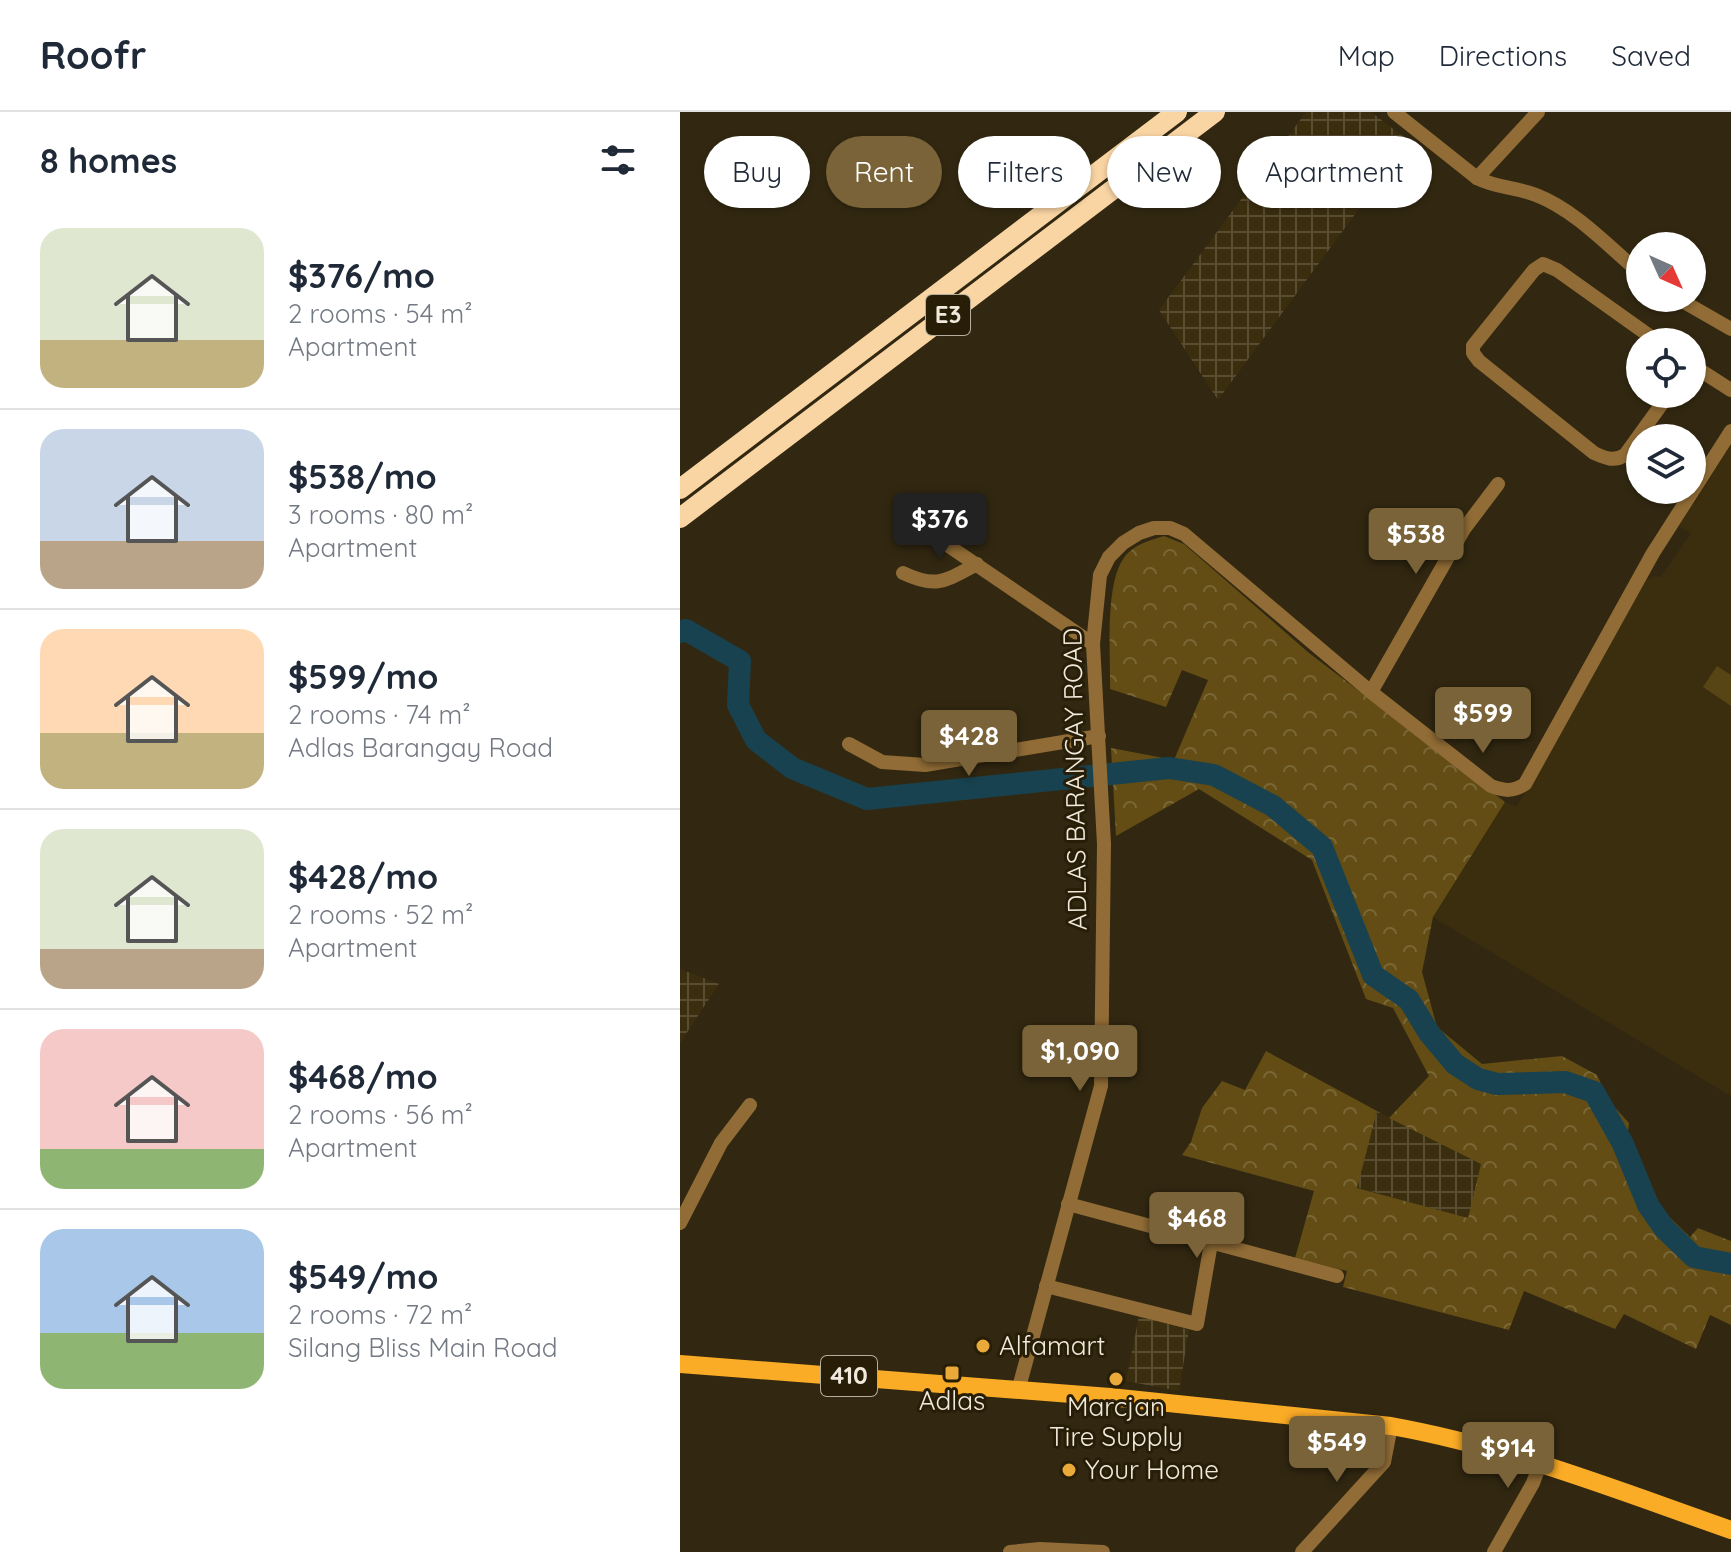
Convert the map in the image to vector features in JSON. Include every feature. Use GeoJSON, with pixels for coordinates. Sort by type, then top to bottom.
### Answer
{"type":"FeatureCollection","features":[{"type":"Feature","properties":{"kind":"highway","name":"E3"},"geometry":{"type":"LineString","coordinates":[[680,489],[1177,112]]}},
{"type":"Feature","properties":{"kind":"highway","name":"E3"},"geometry":{"type":"LineString","coordinates":[[680,518],[1215,112]]}},
{"type":"Feature","properties":{"kind":"main road","name":"410"},"geometry":{"type":"LineString","coordinates":[[680,1364],[1142,1400],[1391,1426],[1446,1437],[1540,1464],[1731,1530]]}},
{"type":"Feature","properties":{"kind":"street"},"geometry":{"type":"LineString","coordinates":[[1394,112],[1477,178],[1490,185],[1533,194],[1563,209],[1626,261]]}},
{"type":"Feature","properties":{"kind":"street"},"geometry":{"type":"LineString","coordinates":[[1477,178],[1538,112]]}},
{"type":"Feature","properties":{"kind":"street"},"geometry":{"type":"LineString","coordinates":[[1638,328],[1557,270],[1543,264],[1534,270],[1473,346],[1473,353],[1479,361],[1604,458],[1615,459],[1625,455],[1659,408]]}},
{"type":"Feature","properties":{"kind":"street"},"geometry":{"type":"LineString","coordinates":[[1701,312],[1731,329]]}},
{"type":"Feature","properties":{"kind":"street"},"geometry":{"type":"LineString","coordinates":[[1706,374],[1731,390]]}},
{"type":"Feature","properties":{"kind":"street","name":"ADLAS BARANGAY ROAD"},"geometry":{"type":"LineString","coordinates":[[1018,1391],[1101,1086],[1103,790],[1093,644],[1100,575],[1109,557],[1123,543],[1154,528],[1170,528],[1184,534],[1371,692],[1491,786],[1503,791],[1516,790],[1525,784],[1653,553],[1731,431]]}},
{"type":"Feature","properties":{"kind":"street"},"geometry":{"type":"LineString","coordinates":[[1371,692],[1464,529],[1498,484]]}},
{"type":"Feature","properties":{"kind":"street"},"geometry":{"type":"LineString","coordinates":[[912,521],[1093,644]]}},
{"type":"Feature","properties":{"kind":"street"},"geometry":{"type":"LineString","coordinates":[[903,573],[921,581],[936,583],[977,564]]}},
{"type":"Feature","properties":{"kind":"street"},"geometry":{"type":"LineString","coordinates":[[849,744],[882,762],[925,765],[1099,736]]}},
{"type":"Feature","properties":{"kind":"street"},"geometry":{"type":"LineString","coordinates":[[680,1223],[721,1143],[750,1105]]}},
{"type":"Feature","properties":{"kind":"street"},"geometry":{"type":"LineString","coordinates":[[1068,1204],[1337,1276]]}},
{"type":"Feature","properties":{"kind":"street"},"geometry":{"type":"LineString","coordinates":[[1046,1286],[1197,1324],[1211,1243]]}},
{"type":"Feature","properties":{"kind":"street"},"geometry":{"type":"LineString","coordinates":[[1302,1552],[1384,1462],[1391,1426]]}},
{"type":"Feature","properties":{"kind":"street"},"geometry":{"type":"LineString","coordinates":[[1494,1552],[1533,1483],[1540,1464]]}},
{"type":"Feature","properties":{"kind":"street"},"geometry":{"type":"LineString","coordinates":[[1010,1552],[1040,1549],[1103,1552]]}},
{"type":"Feature","properties":{"kind":"shaded area"},"geometry":{"type":"Polygon","coordinates":[[[1306,112],[1371,112],[1402,136],[1288,136],[1306,112]]]}},
{"type":"Feature","properties":{"kind":"shaded area"},"geometry":{"type":"Polygon","coordinates":[[[1237,205],[1237,208],[1360,208],[1218,400],[1159,310],[1237,205]]]}},
{"type":"Feature","properties":{"kind":"shaded area"},"geometry":{"type":"Polygon","coordinates":[[[1731,445],[1731,1096],[1433,917],[1505,802],[1516,807],[1544,764],[1646,580],[1653,576],[1661,577],[1691,533],[1679,526],[1693,504],[1706,504],[1706,484],[1731,445]]]}},
{"type":"Feature","properties":{"kind":"shaded area"},"geometry":{"type":"Polygon","coordinates":[[[1717,666],[1731,675],[1731,706],[1703,687],[1717,666]]]}},
{"type":"Feature","properties":{"kind":"shaded area"},"geometry":{"type":"Polygon","coordinates":[[[680,969],[719,984],[680,1043],[680,969]]]}},
{"type":"Feature","properties":{"kind":"shaded area"},"geometry":{"type":"Polygon","coordinates":[[[1377,1111],[1481,1164],[1469,1219],[1356,1187],[1377,1111]]]}},
{"type":"Feature","properties":{"kind":"shaded area"},"geometry":{"type":"Polygon","coordinates":[[[1139,1316],[1189,1330],[1179,1391],[1126,1381],[1139,1316]]]}},
{"type":"Feature","properties":{"kind":"green space"},"geometry":{"type":"Polygon","coordinates":[[[1164,536],[1184,544],[1309,653],[1505,802],[1433,917],[1422,972],[1437,1027],[1482,1064],[1562,1056],[1597,1075],[1609,1101],[1629,1123],[1627,1139],[1638,1155],[1662,1210],[1690,1237],[1698,1228],[1731,1241],[1731,1325],[1710,1315],[1696,1349],[1624,1314],[1615,1329],[1524,1291],[1509,1330],[1343,1287],[1347,1271],[1295,1258],[1314,1191],[1182,1155],[1191,1142],[1202,1108],[1222,1081],[1245,1090],[1266,1051],[1377,1111],[1357,1188],[1468,1218],[1481,1164],[1389,1118],[1429,1076],[1393,1008],[1366,999],[1312,860],[1199,789],[1116,836],[1111,748],[1174,760],[1208,680],[1182,670],[1166,707],[1110,689],[1110,616],[1115,578],[1129,552],[1164,536]]]}},
{"type":"Feature","properties":{"kind":"waterway"},"geometry":{"type":"LineString","coordinates":[[680,632],[686,630],[740,661],[738,705],[756,740],[792,768],[867,799],[1169,768],[1214,775],[1273,806],[1322,847],[1373,975],[1409,1000],[1429,1033],[1455,1064],[1478,1079],[1497,1084],[1565,1082],[1594,1092],[1623,1144],[1648,1205],[1664,1228],[1694,1257],[1731,1264]]}},
{"type":"Feature","properties":{"kind":"place","name":"Alfamart"},"geometry":{"type":"Point","coordinates":[983,1346]}},
{"type":"Feature","properties":{"kind":"place","name":"Adlas"},"geometry":{"type":"Point","coordinates":[952,1373]}},
{"type":"Feature","properties":{"kind":"place","name":"Marcjan Tire Supply"},"geometry":{"type":"Point","coordinates":[1116,1379]}},
{"type":"Feature","properties":{"kind":"place","name":"Your Home"},"geometry":{"type":"Point","coordinates":[1069,1470]}}]}
